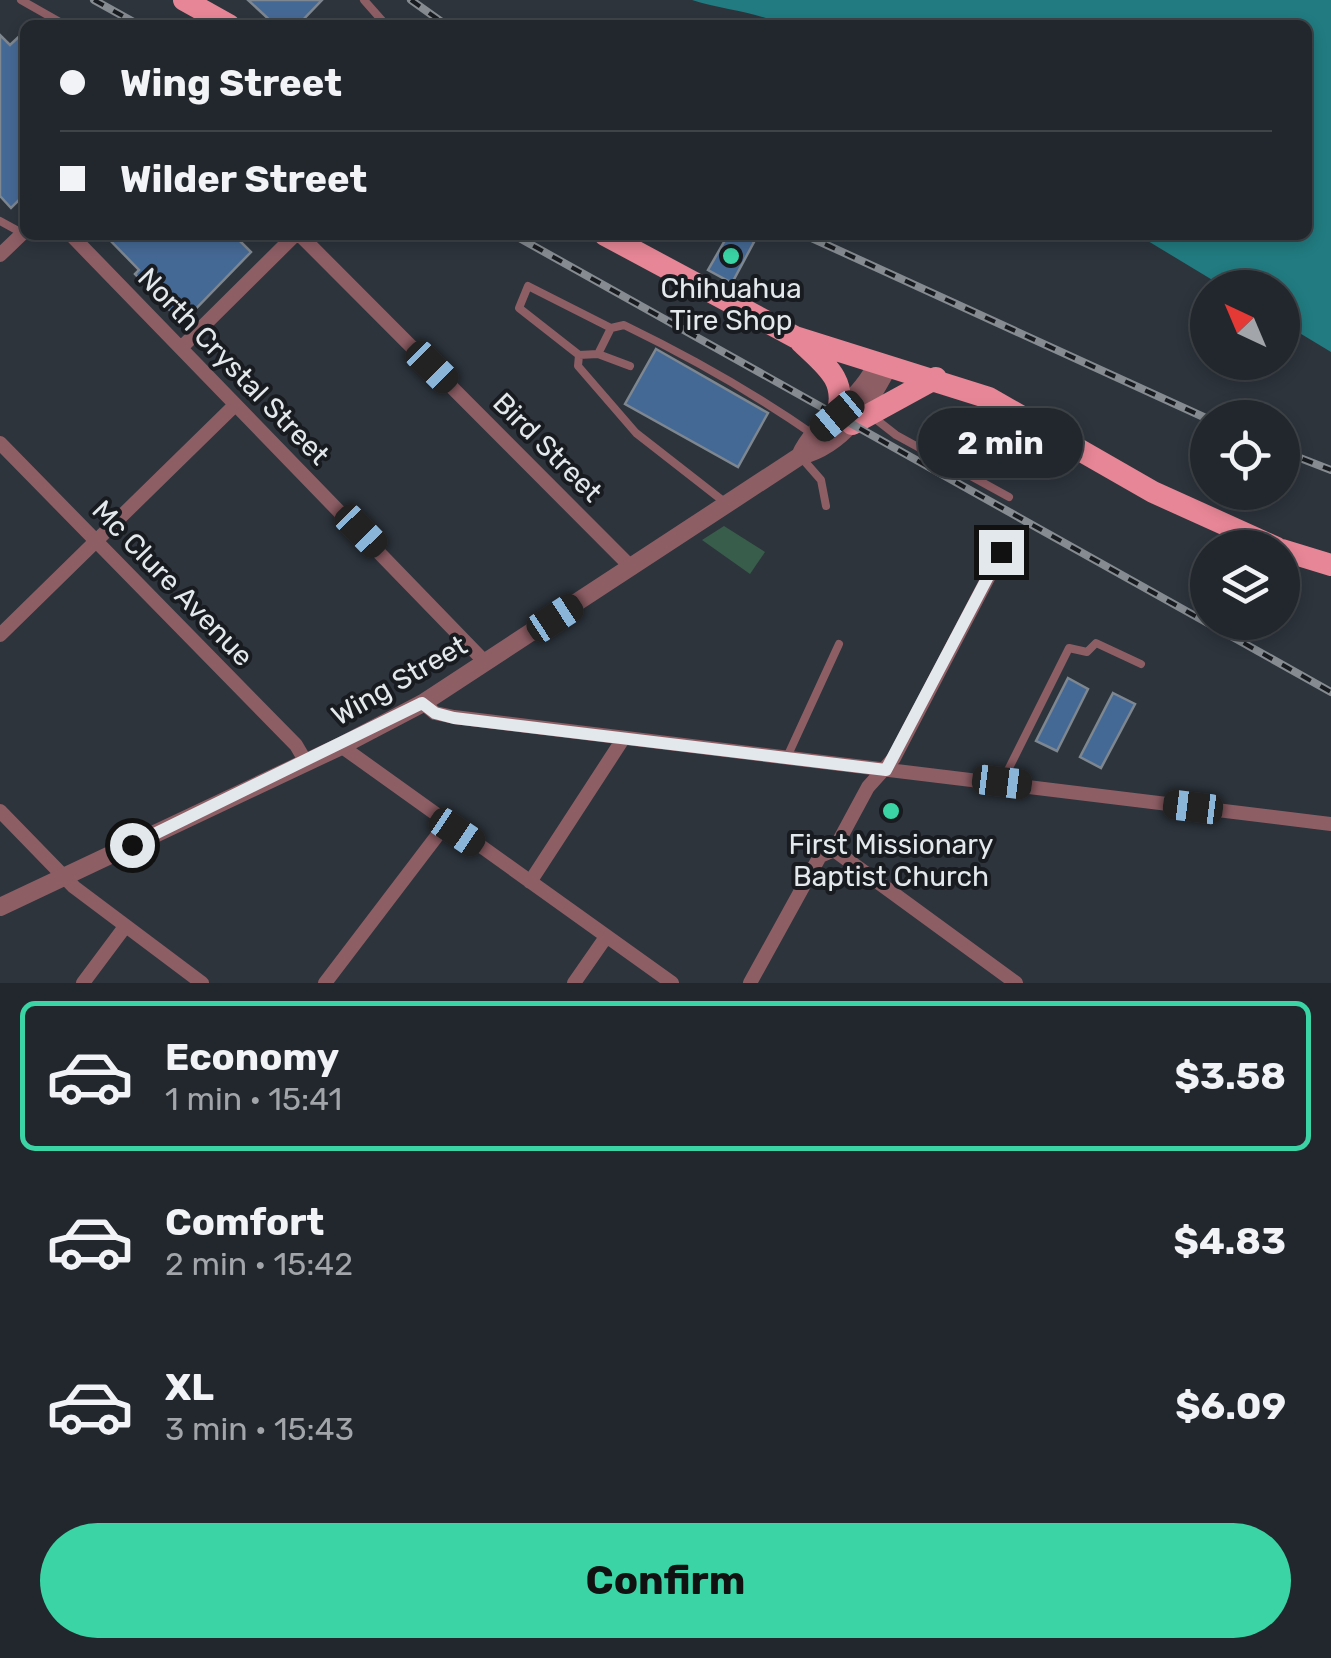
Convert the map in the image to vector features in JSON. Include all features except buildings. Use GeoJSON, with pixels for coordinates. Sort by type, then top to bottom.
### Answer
{"type":"FeatureCollection","features":[{"type":"Feature","properties":{"kind":"main road"},"geometry":{"type":"LineString","coordinates":[[184,0],[220,20]]}},
{"type":"Feature","properties":{"kind":"main road"},"geometry":{"type":"LineString","coordinates":[[614,240],[794,336],[882,366],[936,378],[989,398],[1153,492],[1238,530]]}},
{"type":"Feature","properties":{"kind":"main road"},"geometry":{"type":"LineString","coordinates":[[794,336],[837,378],[842,399],[853,418],[936,378]]}},
{"type":"Feature","properties":{"kind":"main road"},"geometry":{"type":"LineString","coordinates":[[1300,555],[1331,564]]}},
{"type":"Feature","properties":{"kind":"street"},"geometry":{"type":"LineString","coordinates":[[0,255],[20,236]]}},
{"type":"Feature","properties":{"kind":"street","name":"North Crystal Street"},"geometry":{"type":"LineString","coordinates":[[76,240],[484,662]]}},
{"type":"Feature","properties":{"kind":"street"},"geometry":{"type":"LineString","coordinates":[[180,348],[292,240]]}},
{"type":"Feature","properties":{"kind":"street","name":"Bird Street"},"geometry":{"type":"LineString","coordinates":[[302,240],[632,568]]}},
{"type":"Feature","properties":{"kind":"street","name":"Wing Street"},"geometry":{"type":"LineString","coordinates":[[0,907],[341,746],[422,703],[800,456],[814,452],[853,418],[882,366]]}},
{"type":"Feature","properties":{"kind":"street"},"geometry":{"type":"LineString","coordinates":[[0,635],[234,405]]}},
{"type":"Feature","properties":{"kind":"street","name":"Wing Street"},"geometry":{"type":"LineString","coordinates":[[800,456],[814,435],[853,418]]}},
{"type":"Feature","properties":{"kind":"street","name":"Mc Clure Avenue"},"geometry":{"type":"LineString","coordinates":[[0,443],[296,746],[306,762]]}},
{"type":"Feature","properties":{"kind":"street"},"geometry":{"type":"LineString","coordinates":[[750,983],[818,861],[834,850],[868,787],[886,770],[1001,552]]}},
{"type":"Feature","properties":{"kind":"street"},"geometry":{"type":"LineString","coordinates":[[422,703],[435,713],[454,718],[1331,824]]}},
{"type":"Feature","properties":{"kind":"street"},"geometry":{"type":"LineString","coordinates":[[530,882],[623,739]]}},
{"type":"Feature","properties":{"kind":"street"},"geometry":{"type":"LineString","coordinates":[[341,746],[672,983]]}},
{"type":"Feature","properties":{"kind":"street"},"geometry":{"type":"LineString","coordinates":[[0,811],[64,877],[124,928],[202,983]]}},
{"type":"Feature","properties":{"kind":"street"},"geometry":{"type":"LineString","coordinates":[[325,983],[446,824]]}},
{"type":"Feature","properties":{"kind":"street"},"geometry":{"type":"LineString","coordinates":[[834,850],[1016,983]]}},
{"type":"Feature","properties":{"kind":"street"},"geometry":{"type":"LineString","coordinates":[[82,983],[124,928]]}},
{"type":"Feature","properties":{"kind":"street"},"geometry":{"type":"LineString","coordinates":[[574,983],[606,936]]}},
{"type":"Feature","properties":{"kind":"lane"},"geometry":{"type":"LineString","coordinates":[[21,0],[56,20]]}},
{"type":"Feature","properties":{"kind":"lane"},"geometry":{"type":"LineString","coordinates":[[364,0],[382,20]]}},
{"type":"Feature","properties":{"kind":"lane"},"geometry":{"type":"LineString","coordinates":[[630,366],[598,354],[579,355],[520,308],[528,286],[611,328],[624,324],[656,340],[765,401],[814,435]]}},
{"type":"Feature","properties":{"kind":"lane"},"geometry":{"type":"LineString","coordinates":[[598,354],[611,328]]}},
{"type":"Feature","properties":{"kind":"lane"},"geometry":{"type":"LineString","coordinates":[[579,355],[578,366],[636,433],[728,504]]}},
{"type":"Feature","properties":{"kind":"lane"},"geometry":{"type":"LineString","coordinates":[[853,418],[896,435],[1009,497]]}},
{"type":"Feature","properties":{"kind":"lane"},"geometry":{"type":"LineString","coordinates":[[800,456],[821,480],[826,506]]}},
{"type":"Feature","properties":{"kind":"lane"},"geometry":{"type":"LineString","coordinates":[[1002,782],[1069,648],[1088,652],[1096,643],[1141,664]]}},
{"type":"Feature","properties":{"kind":"lane"},"geometry":{"type":"LineString","coordinates":[[788,757],[839,644]]}},
{"type":"Feature","properties":{"kind":"green space"},"geometry":{"type":"Polygon","coordinates":[[[724,526],[765,552],[750,574],[702,540],[724,526]]]}},
{"type":"Feature","properties":{"kind":"water"},"geometry":{"type":"Polygon","coordinates":[[[692,0],[1331,0],[1331,352],[1300,333],[1300,270],[1196,270],[1146,240],[1312,240],[1312,20],[769,20],[692,0]]]}},
{"type":"Feature","properties":{"kind":"railway"},"geometry":{"type":"LineString","coordinates":[[94,0],[130,20]]}},
{"type":"Feature","properties":{"kind":"railway"},"geometry":{"type":"LineString","coordinates":[[411,0],[439,20]]}},
{"type":"Feature","properties":{"kind":"railway"},"geometry":{"type":"LineString","coordinates":[[523,240],[1331,692]]}},
{"type":"Feature","properties":{"kind":"railway"},"geometry":{"type":"LineString","coordinates":[[816,240],[1190,411]]}},
{"type":"Feature","properties":{"kind":"railway"},"geometry":{"type":"LineString","coordinates":[[1300,458],[1331,470]]}},
{"type":"Feature","properties":{"kind":"place","name":"Chihuahua Tire Shop"},"geometry":{"type":"Point","coordinates":[731,256]}},
{"type":"Feature","properties":{"kind":"place","name":"First Missionary Baptist Church"},"geometry":{"type":"Point","coordinates":[891,811]}},
{"type":"Feature","properties":{"kind":"route"},"geometry":{"type":"LineString","coordinates":[[132,845],[422,703],[435,713],[454,718],[886,770],[1001,552]]}}]}
